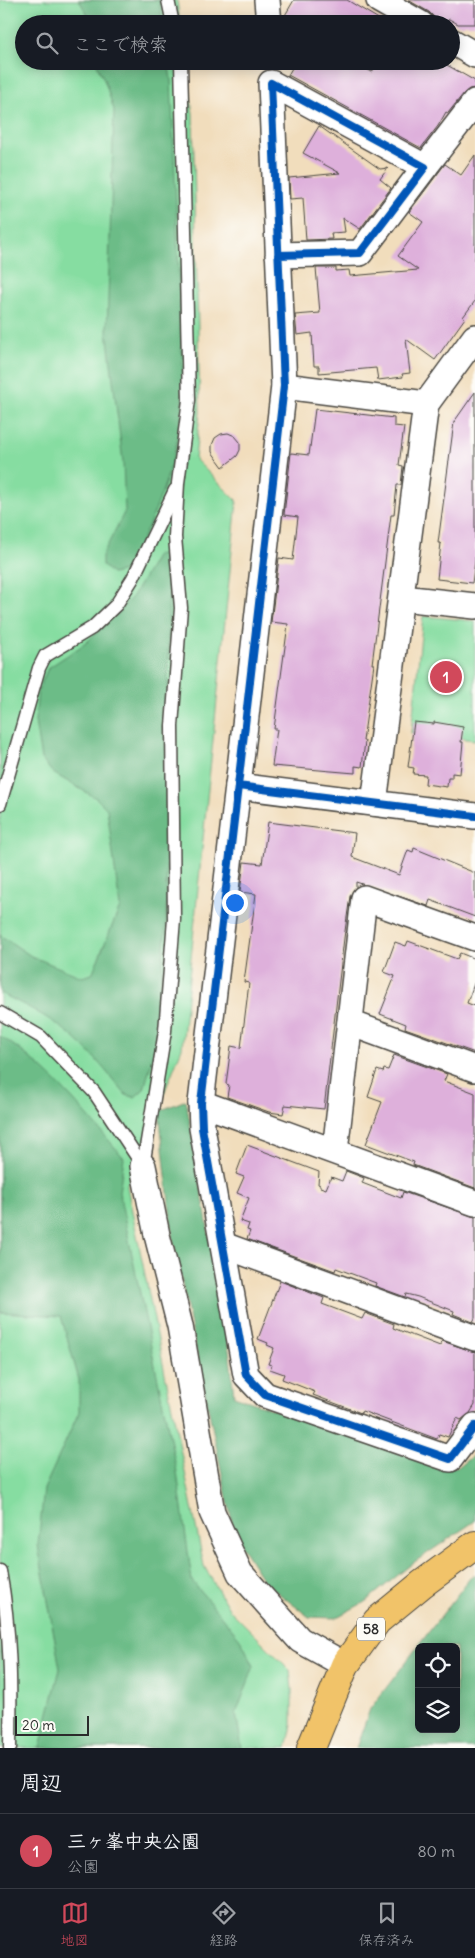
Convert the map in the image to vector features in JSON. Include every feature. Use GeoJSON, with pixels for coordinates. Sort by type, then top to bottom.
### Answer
{"type":"FeatureCollection","features":[{"type":"Feature","properties":{"kind":"main road","name":"58"},"geometry":{"type":"LineString","coordinates":[[311,1748],[345,1665],[377,1621],[475,1544]]}},
{"type":"Feature","properties":{"kind":"street"},"geometry":{"type":"LineString","coordinates":[[268,0],[268,15]]}},
{"type":"Feature","properties":{"kind":"street"},"geometry":{"type":"LineString","coordinates":[[379,0],[405,15]]}},
{"type":"Feature","properties":{"kind":"street"},"geometry":{"type":"LineString","coordinates":[[460,46],[475,55]]}},
{"type":"Feature","properties":{"kind":"street"},"geometry":{"type":"LineString","coordinates":[[271,72],[425,167]]}},
{"type":"Feature","properties":{"kind":"street"},"geometry":{"type":"LineString","coordinates":[[271,72],[284,386],[201,1103],[202,1128],[246,1375],[265,1395],[450,1459],[475,1426]]}},
{"type":"Feature","properties":{"kind":"street"},"geometry":{"type":"LineString","coordinates":[[278,255],[360,253],[475,102]]}},
{"type":"Feature","properties":{"kind":"street"},"geometry":{"type":"LineString","coordinates":[[374,803],[426,404],[475,337]]}},
{"type":"Feature","properties":{"kind":"street"},"geometry":{"type":"LineString","coordinates":[[284,386],[426,404]]}},
{"type":"Feature","properties":{"kind":"street"},"geometry":{"type":"LineString","coordinates":[[402,598],[475,606]]}},
{"type":"Feature","properties":{"kind":"street"},"geometry":{"type":"LineString","coordinates":[[238,786],[475,816]]}},
{"type":"Feature","properties":{"kind":"street"},"geometry":{"type":"LineString","coordinates":[[335,1151],[364,898],[475,938]]}},
{"type":"Feature","properties":{"kind":"street"},"geometry":{"type":"LineString","coordinates":[[350,1023],[475,1069]]}},
{"type":"Feature","properties":{"kind":"street"},"geometry":{"type":"LineString","coordinates":[[201,1103],[475,1203]]}},
{"type":"Feature","properties":{"kind":"street"},"geometry":{"type":"LineString","coordinates":[[143,1166],[157,1235],[180,1326],[212,1512],[240,1573],[300,1640],[345,1665]]}},
{"type":"Feature","properties":{"kind":"street"},"geometry":{"type":"LineString","coordinates":[[223,1245],[475,1338]]}},
{"type":"Feature","properties":{"kind":"lane"},"geometry":{"type":"LineString","coordinates":[[168,0],[171,15]]}},
{"type":"Feature","properties":{"kind":"lane"},"geometry":{"type":"LineString","coordinates":[[143,1166],[165,1032],[174,919],[172,726],[181,608],[175,537],[178,483],[189,400],[181,70]]}},
{"type":"Feature","properties":{"kind":"lane"},"geometry":{"type":"LineString","coordinates":[[0,804],[39,668],[45,656],[92,628],[116,605],[133,578],[178,483]]}},
{"type":"Feature","properties":{"kind":"lane"},"geometry":{"type":"LineString","coordinates":[[0,1012],[41,1037],[94,1092],[143,1166]]}},
{"type":"Feature","properties":{"kind":"lane"},"geometry":{"type":"LineString","coordinates":[[0,1572],[6,1604],[4,1655],[11,1682],[10,1748]]}},
{"type":"Feature","properties":{"kind":"green space"},"geometry":{"type":"Polygon","coordinates":[[[0,0],[177,0],[179,15],[15,15],[15,70],[186,70],[193,113],[200,413],[195,459],[237,501],[182,1048],[127,1186],[204,1566],[229,1609],[290,1670],[292,1725],[287,1748],[0,1748],[0,0]]]}},
{"type":"Feature","properties":{"kind":"green space"},"geometry":{"type":"Polygon","coordinates":[[[79,0],[159,0],[162,15],[88,15],[79,0]]]}},
{"type":"Feature","properties":{"kind":"green space"},"geometry":{"type":"Polygon","coordinates":[[[99,70],[169,70],[183,377],[180,427],[166,482],[151,521],[134,556],[125,571],[112,574],[102,565],[102,556],[125,511],[123,462],[107,331],[114,110],[99,70]]]}},
{"type":"Feature","properties":{"kind":"green space"},"geometry":{"type":"Polygon","coordinates":[[[157,555],[167,555],[169,562],[166,926],[155,1049],[144,1089],[135,1097],[126,1095],[88,1051],[64,1029],[0,993],[0,935],[31,956],[82,977],[92,974],[120,907],[107,809],[96,798],[53,773],[41,759],[35,721],[38,691],[48,668],[86,643],[133,596],[157,555]]]}},
{"type":"Feature","properties":{"kind":"green space"},"geometry":{"type":"Polygon","coordinates":[[[423,616],[475,621],[475,740],[411,733],[423,616]]]}},
{"type":"Feature","properties":{"kind":"green space"},"geometry":{"type":"Polygon","coordinates":[[[0,1036],[18,1048],[51,1077],[81,1108],[124,1158],[119,1192],[177,1472],[192,1581],[240,1639],[254,1666],[236,1714],[242,1748],[40,1748],[60,1669],[38,1545],[44,1489],[79,1412],[79,1380],[61,1316],[0,1312],[0,1036]]]}},
{"type":"Feature","properties":{"kind":"green space"},"geometry":{"type":"Polygon","coordinates":[[[186,1100],[230,1356],[234,1396],[437,1466],[458,1467],[475,1454],[475,1521],[413,1563],[365,1602],[335,1618],[309,1617],[264,1582],[235,1536],[173,1240],[159,1111],[186,1100]]]}},
{"type":"Feature","properties":{"kind":"green space"},"geometry":{"type":"Polygon","coordinates":[[[475,1574],[475,1748],[356,1748],[370,1709],[415,1650],[415,1733],[460,1733],[460,1643],[420,1643],[475,1574]]]}},
{"type":"Feature","properties":{"kind":"building"},"geometry":{"type":"Polygon","coordinates":[[[294,0],[347,0],[372,15],[285,15],[294,0]]]}},
{"type":"Feature","properties":{"kind":"building"},"geometry":{"type":"Polygon","coordinates":[[[408,0],[475,0],[475,24],[460,24],[460,15],[432,15],[408,0]]]}},
{"type":"Feature","properties":{"kind":"building"},"geometry":{"type":"Polygon","coordinates":[[[291,70],[368,70],[372,72],[373,70],[456,70],[475,81],[475,88],[469,89],[464,93],[448,113],[446,112],[421,148],[288,75],[291,70]]]}},
{"type":"Feature","properties":{"kind":"building"},"geometry":{"type":"Polygon","coordinates":[[[319,126],[380,169],[388,168],[380,179],[391,188],[360,229],[343,218],[345,232],[331,233],[332,239],[306,240],[303,198],[290,199],[289,178],[340,173],[303,153],[319,126]]]}},
{"type":"Feature","properties":{"kind":"building"},"geometry":{"type":"Polygon","coordinates":[[[475,155],[475,301],[435,360],[406,339],[410,373],[402,374],[403,377],[378,380],[376,368],[319,373],[319,366],[314,366],[312,333],[297,335],[295,315],[320,313],[316,268],[336,268],[336,271],[349,270],[350,276],[418,270],[398,256],[423,222],[409,212],[445,164],[461,175],[475,155]]]}},
{"type":"Feature","properties":{"kind":"building"},"geometry":{"type":"Polygon","coordinates":[[[475,392],[475,561],[472,583],[437,579],[441,543],[438,543],[454,422],[475,392]]]}},
{"type":"Feature","properties":{"kind":"building"},"geometry":{"type":"Polygon","coordinates":[[[315,409],[394,418],[394,426],[404,427],[399,465],[403,466],[401,485],[397,485],[394,515],[391,515],[363,741],[365,741],[362,767],[355,766],[355,773],[272,766],[277,729],[274,729],[288,624],[271,622],[279,558],[293,560],[298,517],[284,515],[291,453],[309,455],[315,409]]]}},
{"type":"Feature","properties":{"kind":"building"},"geometry":{"type":"Polygon","coordinates":[[[228,433],[235,436],[240,442],[240,450],[237,456],[223,467],[212,452],[212,445],[215,438],[221,434],[228,433]]]}},
{"type":"Feature","properties":{"kind":"building"},"geometry":{"type":"Polygon","coordinates":[[[414,722],[434,724],[434,722],[463,727],[460,774],[452,773],[452,778],[448,778],[447,787],[425,784],[426,775],[413,774],[414,768],[408,767],[414,722]]]}},
{"type":"Feature","properties":{"kind":"building"},"geometry":{"type":"Polygon","coordinates":[[[268,822],[355,833],[352,857],[399,875],[408,850],[413,852],[414,848],[475,873],[475,917],[430,900],[428,906],[356,882],[356,887],[350,896],[344,938],[324,1109],[285,1105],[283,1114],[269,1112],[227,1097],[229,1085],[226,1084],[231,1046],[241,1048],[249,983],[244,982],[256,894],[240,892],[244,862],[262,864],[268,822]]]}},
{"type":"Feature","properties":{"kind":"building"},"geometry":{"type":"Polygon","coordinates":[[[408,941],[457,959],[460,953],[475,959],[475,981],[467,1003],[475,1006],[475,1053],[405,1028],[406,1024],[380,1014],[395,976],[384,972],[395,942],[406,946],[408,941]]]}},
{"type":"Feature","properties":{"kind":"building"},"geometry":{"type":"Polygon","coordinates":[[[394,1055],[447,1074],[444,1081],[475,1093],[475,1188],[413,1165],[414,1162],[366,1144],[382,1102],[368,1097],[377,1070],[383,1072],[384,1069],[388,1070],[394,1055]]]}},
{"type":"Feature","properties":{"kind":"building"},"geometry":{"type":"Polygon","coordinates":[[[247,1145],[319,1172],[318,1184],[326,1189],[331,1177],[342,1181],[346,1171],[364,1178],[362,1183],[401,1198],[403,1192],[475,1217],[475,1318],[473,1322],[453,1314],[454,1311],[418,1297],[406,1294],[405,1297],[375,1286],[376,1283],[336,1268],[335,1271],[247,1239],[250,1231],[247,1230],[249,1224],[240,1221],[249,1198],[237,1193],[244,1177],[236,1174],[247,1145]]]}},
{"type":"Feature","properties":{"kind":"building"},"geometry":{"type":"Polygon","coordinates":[[[280,1281],[324,1298],[322,1304],[362,1319],[365,1313],[394,1324],[393,1328],[440,1346],[442,1341],[475,1352],[475,1405],[470,1413],[461,1420],[457,1418],[448,1437],[439,1434],[437,1439],[313,1395],[315,1392],[282,1379],[284,1374],[270,1369],[272,1365],[268,1364],[274,1348],[258,1339],[280,1281]]]}},
{"type":"Feature","properties":{"kind":"cycle path"},"geometry":{"type":"LineString","coordinates":[[278,255],[360,253],[425,167],[271,83],[284,386],[238,786],[475,816]]}},
{"type":"Feature","properties":{"kind":"cycle path"},"geometry":{"type":"LineString","coordinates":[[238,786],[201,1103],[202,1128],[246,1375],[265,1395],[450,1459],[475,1426]]}},
{"type":"Feature","properties":{"kind":"place","name":"三ヶ峯中央公園"},"geometry":{"type":"Point","coordinates":[446,677]}}]}
